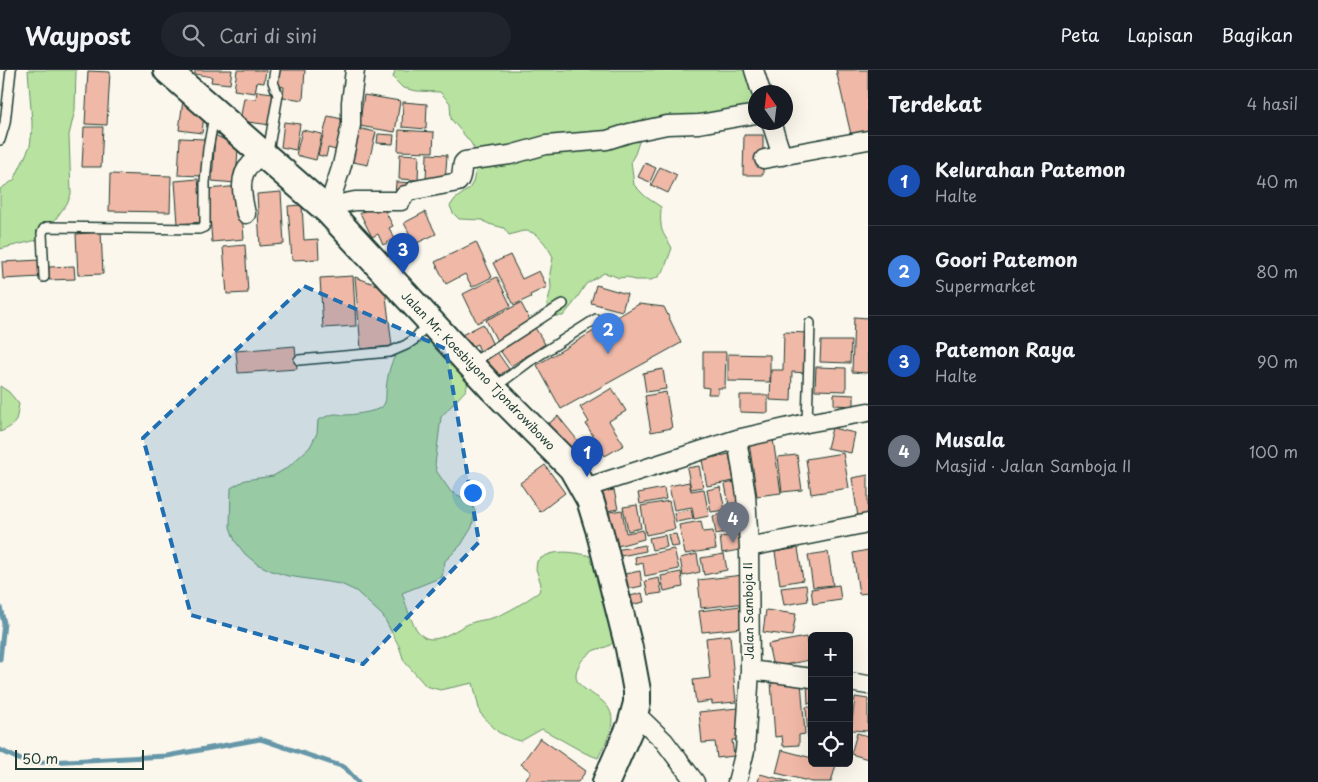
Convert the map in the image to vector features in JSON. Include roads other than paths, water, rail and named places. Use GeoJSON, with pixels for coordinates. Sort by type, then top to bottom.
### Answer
{"type":"FeatureCollection","features":[{"type":"Feature","properties":{"kind":"main road","name":"Jalan Mr. Koesbiyono Tjondrowibowo"},"geometry":{"type":"LineString","coordinates":[[167,70],[326,210],[470,365],[572,468],[590,500],[629,648],[637,691],[637,703],[633,719]]}},
{"type":"Feature","properties":{"kind":"main road"},"geometry":{"type":"LineString","coordinates":[[606,782],[633,719]]}},
{"type":"Feature","properties":{"kind":"street"},"geometry":{"type":"LineString","coordinates":[[326,210],[342,165],[351,125],[351,102],[355,70]]}},
{"type":"Feature","properties":{"kind":"street"},"geometry":{"type":"LineString","coordinates":[[754,70],[759,85]]}},
{"type":"Feature","properties":{"kind":"street"},"geometry":{"type":"LineString","coordinates":[[326,210],[340,204],[355,202],[401,201],[410,193],[458,182],[461,179],[462,165],[465,161],[510,155],[546,145],[607,140],[667,125],[699,124],[748,115]]}},
{"type":"Feature","properties":{"kind":"street"},"geometry":{"type":"LineString","coordinates":[[774,130],[782,156]]}},
{"type":"Feature","properties":{"kind":"street"},"geometry":{"type":"LineString","coordinates":[[764,159],[868,140]]}},
{"type":"Feature","properties":{"kind":"street"},"geometry":{"type":"LineString","coordinates":[[246,214],[242,179],[248,166],[265,156]]}},
{"type":"Feature","properties":{"kind":"street"},"geometry":{"type":"LineString","coordinates":[[583,487],[737,439],[807,423],[868,412]]}},
{"type":"Feature","properties":{"kind":"street","name":"Jalan Samboja II"},"geometry":{"type":"LineString","coordinates":[[737,439],[746,495],[749,547],[750,670],[745,751],[737,782]]}},
{"type":"Feature","properties":{"kind":"street"},"geometry":{"type":"LineString","coordinates":[[749,547],[868,523]]}},
{"type":"Feature","properties":{"kind":"street"},"geometry":{"type":"LineString","coordinates":[[750,670],[808,677]]}},
{"type":"Feature","properties":{"kind":"street"},"geometry":{"type":"LineString","coordinates":[[853,683],[868,685]]}},
{"type":"Feature","properties":{"kind":"street"},"geometry":{"type":"LineString","coordinates":[[633,719],[664,741],[695,782]]}},
{"type":"Feature","properties":{"kind":"lane"},"geometry":{"type":"LineString","coordinates":[[0,140],[5,123],[11,70]]}},
{"type":"Feature","properties":{"kind":"lane"},"geometry":{"type":"LineString","coordinates":[[265,156],[278,95],[273,82],[274,70]]}},
{"type":"Feature","properties":{"kind":"lane"},"geometry":{"type":"LineString","coordinates":[[44,278],[42,233],[47,227],[199,229],[204,227],[208,148],[215,113]]}},
{"type":"Feature","properties":{"kind":"lane"},"geometry":{"type":"LineString","coordinates":[[470,365],[564,304]]}},
{"type":"Feature","properties":{"kind":"lane"},"geometry":{"type":"LineString","coordinates":[[299,360],[390,352],[406,346],[415,339],[422,330],[426,318]]}},
{"type":"Feature","properties":{"kind":"lane"},"geometry":{"type":"LineString","coordinates":[[493,389],[530,362],[596,319]]}},
{"type":"Feature","properties":{"kind":"lane"},"geometry":{"type":"LineString","coordinates":[[807,423],[810,324]]}},
{"type":"Feature","properties":{"kind":"waterway"},"geometry":{"type":"LineString","coordinates":[[0,607],[4,623],[0,659]]}},
{"type":"Feature","properties":{"kind":"waterway"},"geometry":{"type":"LineString","coordinates":[[0,750],[27,763],[167,756],[260,739],[344,767],[358,782]]}},
{"type":"Feature","properties":{"kind":"place","name":"Patemon Raya"},"geometry":{"type":"Point","coordinates":[403,274]}},
{"type":"Feature","properties":{"kind":"place","name":"Goori Patemon"},"geometry":{"type":"Point","coordinates":[608,354]}},
{"type":"Feature","properties":{"kind":"place","name":"Kelurahan Patemon"},"geometry":{"type":"Point","coordinates":[587,477]}},
{"type":"Feature","properties":{"kind":"place","name":"Musala"},"geometry":{"type":"Point","coordinates":[733,543]}}]}
